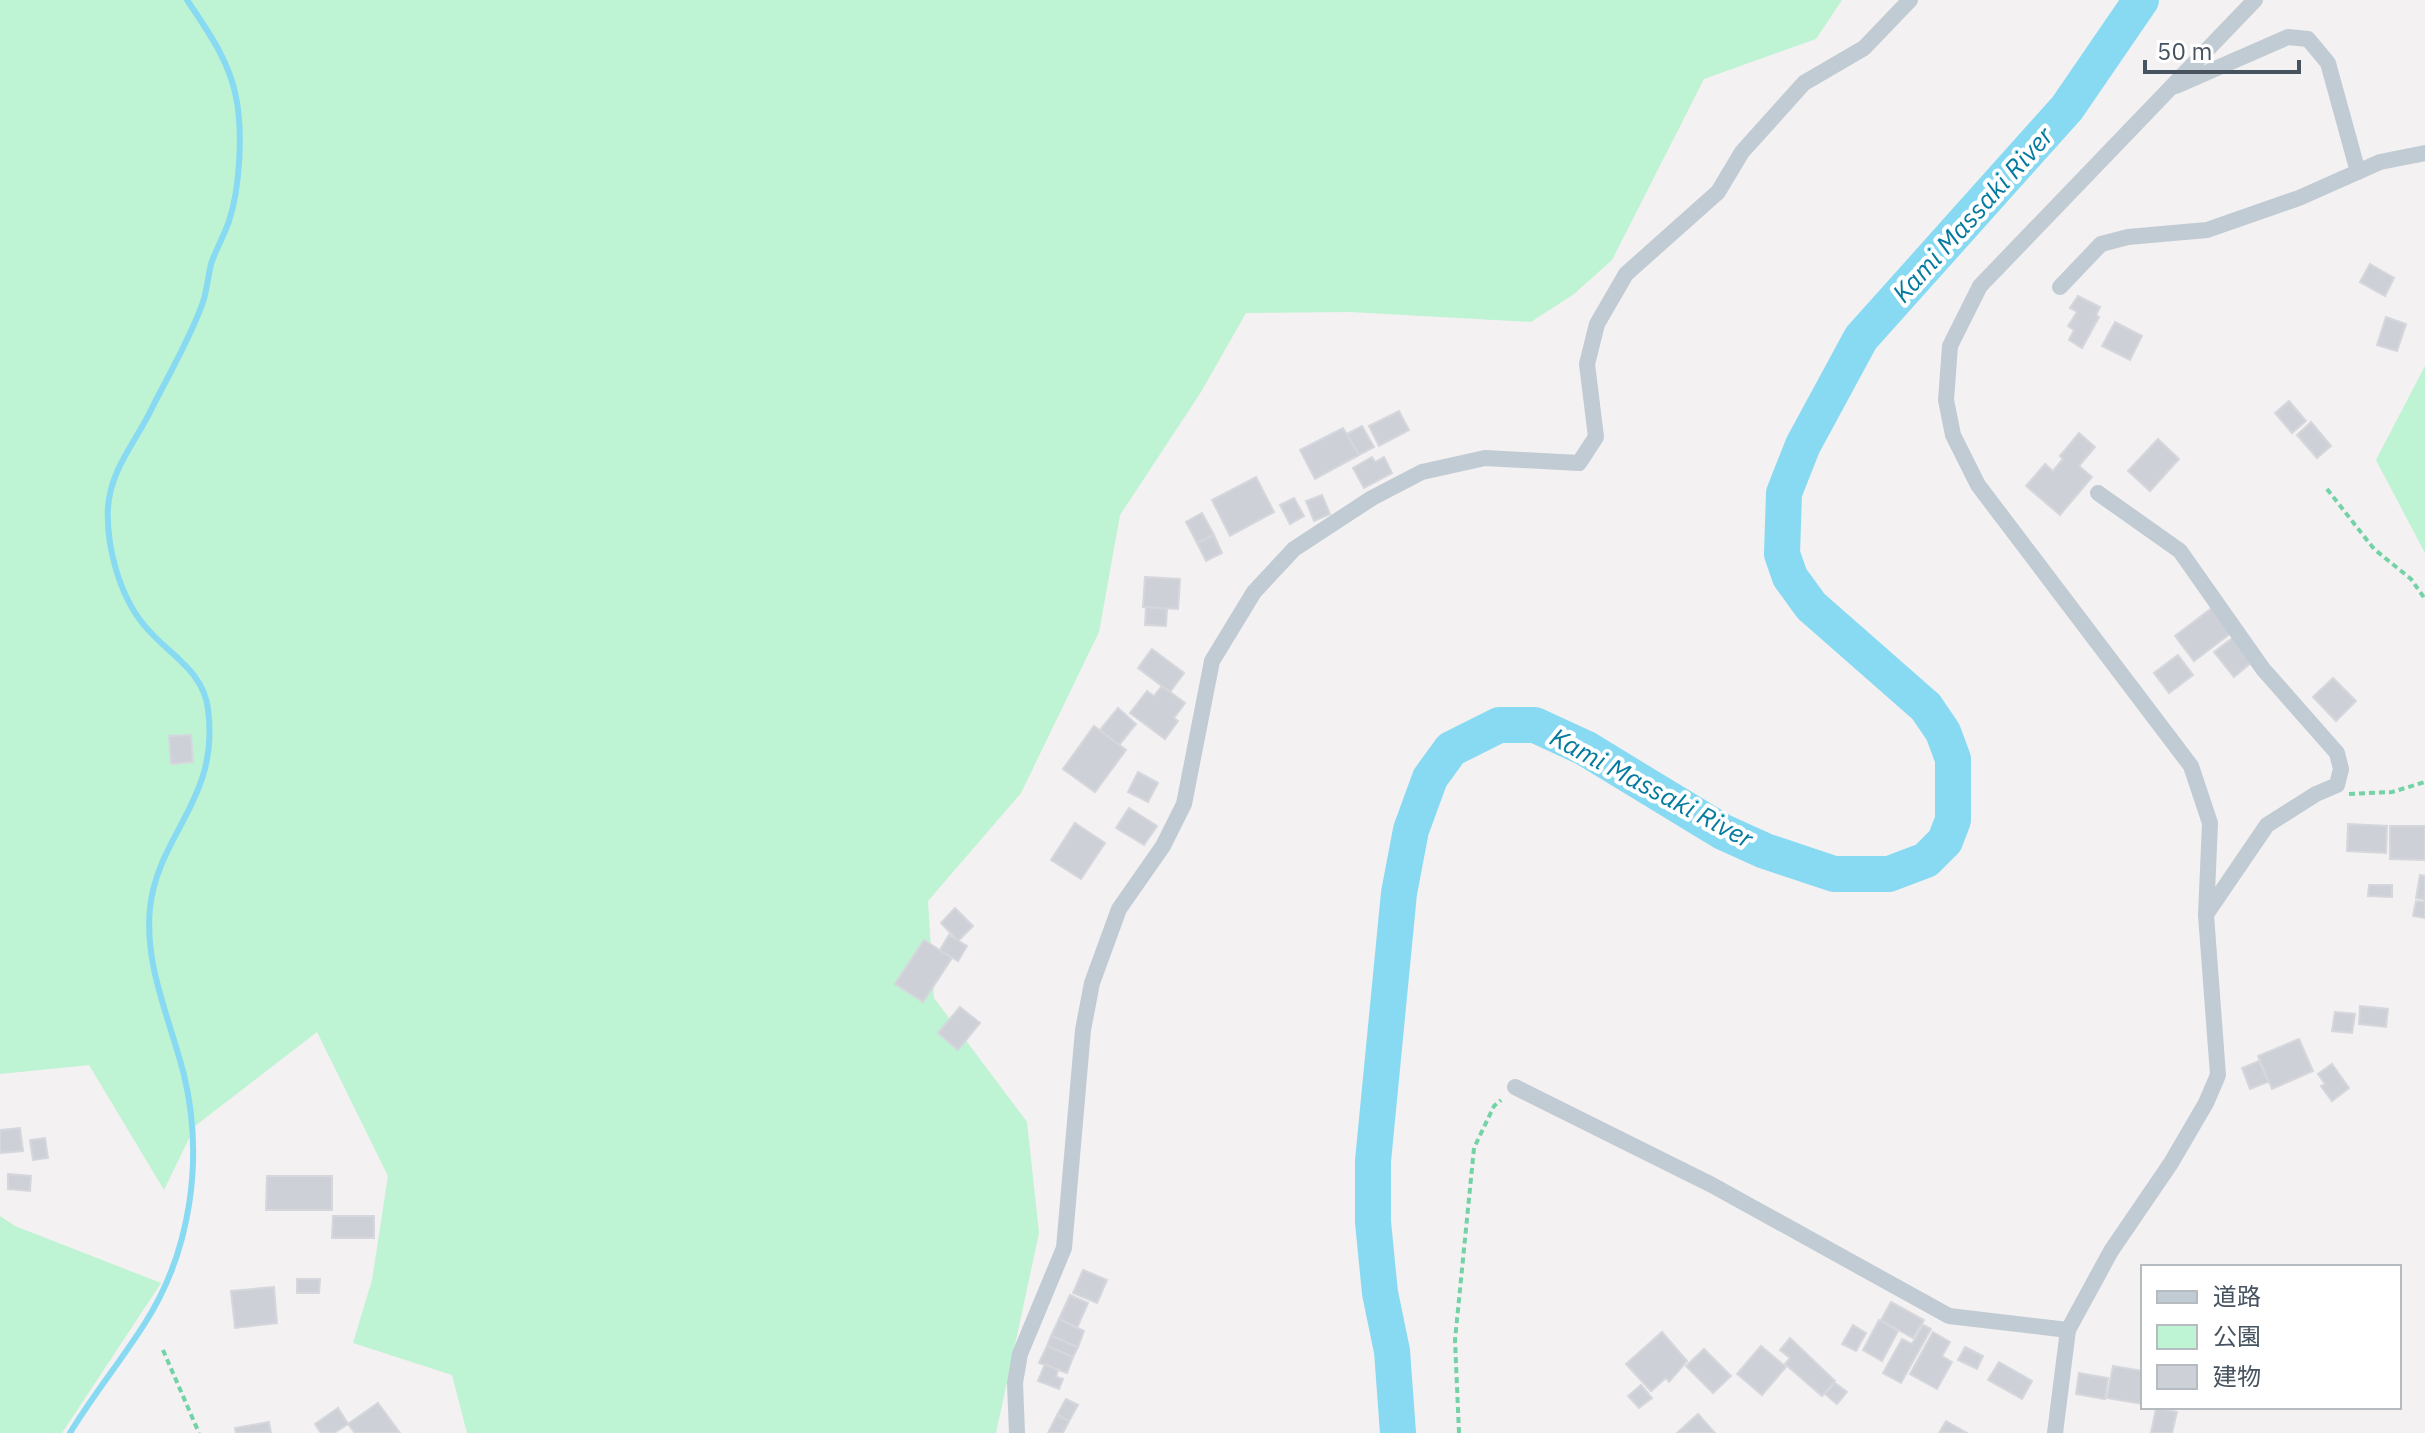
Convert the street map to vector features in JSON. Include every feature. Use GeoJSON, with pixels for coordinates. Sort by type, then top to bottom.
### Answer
{"type":"FeatureCollection","features":[{"type":"Feature","properties":{"kind":"street"},"geometry":{"type":"LineString","coordinates":[[1017,1433],[1015,1383],[1020,1354],[1064,1248],[1083,1030],[1092,983],[1119,909],[1163,846],[1184,804],[1212,661],[1254,592],[1294,549],[1372,498],[1422,472],[1485,458],[1579,463],[1596,437],[1587,364],[1590,351],[1597,324],[1626,274],[1718,192],[1742,152],[1804,83],[1864,48],[1910,0]]}},
{"type":"Feature","properties":{"kind":"street"},"geometry":{"type":"LineString","coordinates":[[2055,1433],[2068,1330],[2111,1251],[2171,1163],[2206,1103],[2218,1075],[2206,915],[2210,823],[2191,766],[1978,485],[1953,435],[1946,400],[1950,346],[1980,286],[2255,0]]}},
{"type":"Feature","properties":{"kind":"street"},"geometry":{"type":"LineString","coordinates":[[2169,89],[2288,37],[2308,39],[2328,63],[2358,172]]}},
{"type":"Feature","properties":{"kind":"street"},"geometry":{"type":"LineString","coordinates":[[2060,287],[2101,244],[2128,237],[2207,230],[2299,198],[2380,162],[2425,153]]}},
{"type":"Feature","properties":{"kind":"street"},"geometry":{"type":"LineString","coordinates":[[2098,493],[2180,551],[2263,669],[2337,753],[2341,769],[2337,785],[2316,794],[2267,825],[2206,915]]}},
{"type":"Feature","properties":{"kind":"street"},"geometry":{"type":"LineString","coordinates":[[1515,1087],[1712,1185],[1949,1316],[2068,1330]]}},
{"type":"Feature","properties":{"kind":"path"},"geometry":{"type":"LineString","coordinates":[[2327,489],[2374,549],[2411,579],[2425,599]]}},
{"type":"Feature","properties":{"kind":"path"},"geometry":{"type":"LineString","coordinates":[[2328,791],[2358,795],[2392,792],[2425,782]]}},
{"type":"Feature","properties":{"kind":"path"},"geometry":{"type":"LineString","coordinates":[[1459,1433],[1455,1340],[1474,1148],[1494,1106],[1515,1087]]}},
{"type":"Feature","properties":{"kind":"path"},"geometry":{"type":"LineString","coordinates":[[163,1350],[199,1433]]}},
{"type":"Feature","properties":{"kind":"green space"},"geometry":{"type":"Polygon","coordinates":[[[0,0],[1842,0],[1816,39],[1704,79],[1612,260],[1574,294],[1531,322],[1350,312],[1246,313],[1201,392],[1120,515],[1099,632],[1021,793],[928,901],[934,998],[1027,1122],[1039,1233],[996,1433],[467,1433],[452,1375],[353,1343],[372,1280],[388,1176],[317,1032],[195,1126],[164,1190],[89,1065],[0,1074],[0,0]]]}},
{"type":"Feature","properties":{"kind":"green space"},"geometry":{"type":"Polygon","coordinates":[[[2425,366],[2425,553],[2376,460],[2425,366]]]}},
{"type":"Feature","properties":{"kind":"green space"},"geometry":{"type":"Polygon","coordinates":[[[0,1216],[15,1226],[161,1283],[62,1433],[0,1433],[0,1216]]]}},
{"type":"Feature","properties":{"kind":"building"},"geometry":{"type":"Polygon","coordinates":[[[2370,264],[2394,278],[2385,296],[2360,282],[2370,264]]]}},
{"type":"Feature","properties":{"kind":"building"},"geometry":{"type":"Polygon","coordinates":[[[2078,296],[2100,307],[2096,315],[2099,317],[2082,348],[2069,340],[2074,330],[2068,326],[2077,312],[2070,308],[2078,296]]]}},
{"type":"Feature","properties":{"kind":"building"},"geometry":{"type":"Polygon","coordinates":[[[2386,317],[2406,324],[2397,351],[2377,345],[2386,317]]]}},
{"type":"Feature","properties":{"kind":"building"},"geometry":{"type":"Polygon","coordinates":[[[2115,322],[2142,336],[2130,360],[2102,346],[2115,322]]]}},
{"type":"Feature","properties":{"kind":"building"},"geometry":{"type":"Polygon","coordinates":[[[2289,401],[2306,421],[2292,433],[2275,413],[2289,401]]]}},
{"type":"Feature","properties":{"kind":"building"},"geometry":{"type":"Polygon","coordinates":[[[1399,411],[1409,430],[1379,446],[1369,426],[1399,411]]]}},
{"type":"Feature","properties":{"kind":"building"},"geometry":{"type":"Polygon","coordinates":[[[2311,422],[2331,446],[2317,458],[2297,435],[2311,422]]]}},
{"type":"Feature","properties":{"kind":"building"},"geometry":{"type":"Polygon","coordinates":[[[1362,426],[1374,447],[1359,455],[1347,434],[1362,426]]]}},
{"type":"Feature","properties":{"kind":"building"},"geometry":{"type":"Polygon","coordinates":[[[1343,428],[1359,455],[1315,479],[1300,450],[1343,428]]]}},
{"type":"Feature","properties":{"kind":"building"},"geometry":{"type":"Polygon","coordinates":[[[2079,433],[2095,447],[2079,466],[2092,477],[2060,515],[2026,486],[2045,464],[2053,471],[2063,459],[2060,456],[2079,433]]]}},
{"type":"Feature","properties":{"kind":"building"},"geometry":{"type":"Polygon","coordinates":[[[2158,439],[2179,459],[2150,491],[2128,471],[2158,439]]]}},
{"type":"Feature","properties":{"kind":"building"},"geometry":{"type":"Polygon","coordinates":[[[1372,457],[1375,462],[1384,457],[1392,473],[1364,488],[1353,468],[1372,457]]]}},
{"type":"Feature","properties":{"kind":"building"},"geometry":{"type":"Polygon","coordinates":[[[1256,477],[1274,512],[1230,536],[1212,500],[1256,477]]]}},
{"type":"Feature","properties":{"kind":"building"},"geometry":{"type":"Polygon","coordinates":[[[1322,495],[1330,514],[1314,521],[1306,501],[1322,495]]]}},
{"type":"Feature","properties":{"kind":"building"},"geometry":{"type":"Polygon","coordinates":[[[1294,498],[1304,516],[1290,524],[1280,505],[1294,498]]]}},
{"type":"Feature","properties":{"kind":"building"},"geometry":{"type":"Polygon","coordinates":[[[1202,513],[1214,535],[1197,543],[1186,522],[1202,513]]]}},
{"type":"Feature","properties":{"kind":"building"},"geometry":{"type":"Polygon","coordinates":[[[1214,535],[1222,553],[1206,561],[1197,543],[1214,535]]]}},
{"type":"Feature","properties":{"kind":"building"},"geometry":{"type":"Polygon","coordinates":[[[1145,577],[1180,579],[1178,609],[1143,607],[1145,577]]]}},
{"type":"Feature","properties":{"kind":"building"},"geometry":{"type":"Polygon","coordinates":[[[1146,607],[1167,609],[1166,626],[1145,625],[1146,607]]]}},
{"type":"Feature","properties":{"kind":"building"},"geometry":{"type":"Polygon","coordinates":[[[2212,608],[2231,633],[2194,661],[2175,636],[2212,608]]]}},
{"type":"Feature","properties":{"kind":"building"},"geometry":{"type":"Polygon","coordinates":[[[2234,637],[2253,661],[2234,677],[2214,652],[2234,637]]]}},
{"type":"Feature","properties":{"kind":"building"},"geometry":{"type":"Polygon","coordinates":[[[1152,649],[1184,673],[1170,692],[1138,668],[1152,649]]]}},
{"type":"Feature","properties":{"kind":"building"},"geometry":{"type":"Polygon","coordinates":[[[2178,655],[2193,675],[2169,693],[2154,673],[2178,655]]]}},
{"type":"Feature","properties":{"kind":"building"},"geometry":{"type":"Polygon","coordinates":[[[2333,678],[2356,701],[2336,721],[2313,697],[2333,678]]]}},
{"type":"Feature","properties":{"kind":"building"},"geometry":{"type":"Polygon","coordinates":[[[1162,686],[1185,703],[1174,718],[1178,721],[1165,739],[1130,713],[1147,691],[1154,696],[1162,686]]]}},
{"type":"Feature","properties":{"kind":"building"},"geometry":{"type":"Polygon","coordinates":[[[1118,708],[1136,724],[1119,745],[1100,730],[1118,708]]]}},
{"type":"Feature","properties":{"kind":"building"},"geometry":{"type":"Polygon","coordinates":[[[1094,726],[1126,750],[1095,792],[1063,769],[1094,726]]]}},
{"type":"Feature","properties":{"kind":"building"},"geometry":{"type":"Polygon","coordinates":[[[191,735],[193,762],[171,764],[169,736],[191,735]]]}},
{"type":"Feature","properties":{"kind":"building"},"geometry":{"type":"Polygon","coordinates":[[[1138,772],[1158,783],[1148,802],[1128,792],[1138,772]]]}},
{"type":"Feature","properties":{"kind":"building"},"geometry":{"type":"Polygon","coordinates":[[[1129,808],[1157,826],[1144,845],[1116,828],[1129,808]]]}},
{"type":"Feature","properties":{"kind":"building"},"geometry":{"type":"Polygon","coordinates":[[[1075,823],[1105,843],[1081,879],[1051,860],[1075,823]]]}},
{"type":"Feature","properties":{"kind":"building"},"geometry":{"type":"Polygon","coordinates":[[[2348,824],[2387,826],[2386,853],[2347,851],[2348,824]]]}},
{"type":"Feature","properties":{"kind":"building"},"geometry":{"type":"Polygon","coordinates":[[[2390,826],[2425,826],[2425,860],[2390,859],[2390,826]]]}},
{"type":"Feature","properties":{"kind":"building"},"geometry":{"type":"Polygon","coordinates":[[[2420,875],[2425,876],[2425,900],[2416,898],[2420,875]]]}},
{"type":"Feature","properties":{"kind":"building"},"geometry":{"type":"Polygon","coordinates":[[[2369,885],[2392,885],[2392,897],[2368,896],[2369,885]]]}},
{"type":"Feature","properties":{"kind":"building"},"geometry":{"type":"Polygon","coordinates":[[[2416,901],[2425,902],[2425,918],[2413,916],[2416,901]]]}},
{"type":"Feature","properties":{"kind":"building"},"geometry":{"type":"Polygon","coordinates":[[[955,908],[973,926],[958,941],[941,923],[955,908]]]}},
{"type":"Feature","properties":{"kind":"building"},"geometry":{"type":"Polygon","coordinates":[[[949,935],[967,946],[958,961],[940,950],[949,935]]]}},
{"type":"Feature","properties":{"kind":"building"},"geometry":{"type":"Polygon","coordinates":[[[924,940],[952,958],[923,1002],[895,984],[924,940]]]}},
{"type":"Feature","properties":{"kind":"building"},"geometry":{"type":"Polygon","coordinates":[[[2360,1006],[2388,1009],[2386,1027],[2359,1024],[2360,1006]]]}},
{"type":"Feature","properties":{"kind":"building"},"geometry":{"type":"Polygon","coordinates":[[[960,1007],[980,1023],[958,1050],[938,1033],[960,1007]]]}},
{"type":"Feature","properties":{"kind":"building"},"geometry":{"type":"Polygon","coordinates":[[[2335,1012],[2355,1014],[2352,1033],[2332,1031],[2335,1012]]]}},
{"type":"Feature","properties":{"kind":"building"},"geometry":{"type":"Polygon","coordinates":[[[2299,1039],[2313,1071],[2272,1089],[2258,1056],[2299,1039]]]}},
{"type":"Feature","properties":{"kind":"building"},"geometry":{"type":"Polygon","coordinates":[[[2259,1061],[2268,1082],[2250,1089],[2242,1068],[2259,1061]]]}},
{"type":"Feature","properties":{"kind":"building"},"geometry":{"type":"Polygon","coordinates":[[[2332,1064],[2349,1088],[2332,1101],[2321,1086],[2325,1084],[2318,1074],[2332,1064]]]}},
{"type":"Feature","properties":{"kind":"building"},"geometry":{"type":"Polygon","coordinates":[[[20,1128],[23,1151],[0,1153],[0,1130],[20,1128]]]}},
{"type":"Feature","properties":{"kind":"building"},"geometry":{"type":"Polygon","coordinates":[[[45,1138],[48,1158],[33,1160],[30,1140],[45,1138]]]}},
{"type":"Feature","properties":{"kind":"building"},"geometry":{"type":"Polygon","coordinates":[[[8,1174],[31,1176],[30,1191],[8,1189],[8,1174]]]}},
{"type":"Feature","properties":{"kind":"building"},"geometry":{"type":"Polygon","coordinates":[[[267,1176],[332,1176],[332,1210],[266,1210],[267,1176]]]}},
{"type":"Feature","properties":{"kind":"building"},"geometry":{"type":"Polygon","coordinates":[[[333,1216],[374,1216],[374,1238],[332,1238],[333,1216]]]}},
{"type":"Feature","properties":{"kind":"building"},"geometry":{"type":"Polygon","coordinates":[[[1083,1270],[1107,1280],[1097,1303],[1073,1293],[1083,1270]]]}},
{"type":"Feature","properties":{"kind":"building"},"geometry":{"type":"Polygon","coordinates":[[[297,1279],[320,1279],[319,1293],[297,1293],[297,1279]]]}},
{"type":"Feature","properties":{"kind":"building"},"geometry":{"type":"Polygon","coordinates":[[[274,1287],[277,1323],[235,1328],[231,1291],[274,1287]]]}},
{"type":"Feature","properties":{"kind":"building"},"geometry":{"type":"Polygon","coordinates":[[[1070,1295],[1088,1303],[1077,1328],[1059,1319],[1070,1295]]]}},
{"type":"Feature","properties":{"kind":"building"},"geometry":{"type":"Polygon","coordinates":[[[1891,1302],[1924,1320],[1913,1338],[1881,1320],[1891,1302]]]}},
{"type":"Feature","properties":{"kind":"building"},"geometry":{"type":"Polygon","coordinates":[[[1059,1319],[1084,1331],[1078,1347],[1051,1336],[1059,1319]]]}},
{"type":"Feature","properties":{"kind":"building"},"geometry":{"type":"Polygon","coordinates":[[[1879,1320],[1898,1331],[1882,1361],[1863,1350],[1879,1320]]]}},
{"type":"Feature","properties":{"kind":"building"},"geometry":{"type":"Polygon","coordinates":[[[1853,1325],[1866,1333],[1856,1351],[1842,1344],[1853,1325]]]}},
{"type":"Feature","properties":{"kind":"building"},"geometry":{"type":"Polygon","coordinates":[[[1923,1325],[1931,1329],[1901,1383],[1883,1373],[1902,1339],[1912,1344],[1923,1325]]]}},
{"type":"Feature","properties":{"kind":"building"},"geometry":{"type":"Polygon","coordinates":[[[1662,1332],[1687,1361],[1669,1382],[1666,1378],[1651,1391],[1626,1364],[1662,1332]]]}},
{"type":"Feature","properties":{"kind":"building"},"geometry":{"type":"Polygon","coordinates":[[[1933,1332],[1950,1342],[1942,1356],[1952,1362],[1937,1389],[1910,1374],[1933,1332]]]}},
{"type":"Feature","properties":{"kind":"building"},"geometry":{"type":"Polygon","coordinates":[[[1051,1336],[1078,1347],[1073,1357],[1047,1346],[1051,1336]]]}},
{"type":"Feature","properties":{"kind":"building"},"geometry":{"type":"Polygon","coordinates":[[[1790,1338],[1835,1381],[1822,1396],[1785,1364],[1790,1358],[1780,1350],[1790,1338]]]}},
{"type":"Feature","properties":{"kind":"building"},"geometry":{"type":"Polygon","coordinates":[[[1047,1346],[1073,1357],[1067,1373],[1039,1363],[1047,1346]]]}},
{"type":"Feature","properties":{"kind":"building"},"geometry":{"type":"Polygon","coordinates":[[[1761,1346],[1786,1367],[1762,1395],[1737,1374],[1761,1346]]]}},
{"type":"Feature","properties":{"kind":"building"},"geometry":{"type":"Polygon","coordinates":[[[1965,1347],[1983,1356],[1977,1369],[1958,1360],[1965,1347]]]}},
{"type":"Feature","properties":{"kind":"building"},"geometry":{"type":"Polygon","coordinates":[[[1704,1349],[1731,1376],[1713,1393],[1686,1366],[1704,1349]]]}},
{"type":"Feature","properties":{"kind":"building"},"geometry":{"type":"Polygon","coordinates":[[[1999,1362],[2032,1381],[2022,1399],[1988,1380],[1999,1362]]]}},
{"type":"Feature","properties":{"kind":"building"},"geometry":{"type":"Polygon","coordinates":[[[1045,1364],[1058,1370],[1056,1377],[1063,1379],[1059,1389],[1038,1381],[1045,1364]]]}},
{"type":"Feature","properties":{"kind":"building"},"geometry":{"type":"Polygon","coordinates":[[[2113,1366],[2141,1371],[2141,1404],[2107,1398],[2113,1366]]]}},
{"type":"Feature","properties":{"kind":"building"},"geometry":{"type":"Polygon","coordinates":[[[2079,1373],[2108,1378],[2105,1399],[2076,1394],[2079,1373]]]}},
{"type":"Feature","properties":{"kind":"building"},"geometry":{"type":"Polygon","coordinates":[[[1835,1383],[1847,1392],[1837,1404],[1825,1394],[1835,1383]]]}},
{"type":"Feature","properties":{"kind":"building"},"geometry":{"type":"Polygon","coordinates":[[[1641,1385],[1652,1398],[1639,1408],[1628,1396],[1641,1385]]]}},
{"type":"Feature","properties":{"kind":"building"},"geometry":{"type":"Polygon","coordinates":[[[1066,1399],[1078,1405],[1069,1421],[1057,1415],[1066,1399]]]}},
{"type":"Feature","properties":{"kind":"building"},"geometry":{"type":"Polygon","coordinates":[[[378,1403],[400,1433],[355,1433],[348,1424],[378,1403]]]}},
{"type":"Feature","properties":{"kind":"building"},"geometry":{"type":"Polygon","coordinates":[[[338,1408],[348,1424],[334,1433],[321,1433],[315,1424],[338,1408]]]}},
{"type":"Feature","properties":{"kind":"building"},"geometry":{"type":"Polygon","coordinates":[[[2156,1409],[2177,1412],[2172,1433],[2151,1433],[2156,1409]]]}},
{"type":"Feature","properties":{"kind":"building"},"geometry":{"type":"Polygon","coordinates":[[[1698,1414],[1715,1433],[1677,1433],[1698,1414]]]}},
{"type":"Feature","properties":{"kind":"building"},"geometry":{"type":"Polygon","coordinates":[[[1057,1415],[1069,1421],[1063,1433],[1048,1433],[1057,1415]]]}},
{"type":"Feature","properties":{"kind":"building"},"geometry":{"type":"Polygon","coordinates":[[[1946,1421],[1967,1433],[1939,1433],[1946,1421]]]}},
{"type":"Feature","properties":{"kind":"building"},"geometry":{"type":"Polygon","coordinates":[[[269,1422],[271,1433],[236,1433],[235,1428],[269,1422]]]}},
{"type":"Feature","properties":{"kind":"waterway"},"geometry":{"type":"LineString","coordinates":[[70,1433],[161,1295],[183,1235],[193,1171],[190,1107],[184,1075],[154,972],[149,930],[155,882],[205,768],[209,741],[208,709],[205,695],[192,672],[135,613],[116,569],[108,522],[114,480],[198,316],[211,264],[229,221],[236,192],[239,126],[233,83],[216,46],[187,0]]}},
{"type":"Feature","properties":{"kind":"waterway","name":"Kami Massaki River"},"geometry":{"type":"LineString","coordinates":[[1398,1433],[1392,1351],[1380,1293],[1373,1222],[1373,1161],[1399,893],[1411,830],[1430,778],[1451,749],[1499,725],[1535,725],[1585,748],[1723,832],[1765,851],[1834,874],[1889,874],[1926,860],[1945,841],[1953,820],[1953,759],[1943,732],[1926,707],[1811,606],[1790,577],[1782,554],[1784,493],[1803,445],[1861,338],[2067,108],[2141,0]]}}]}
